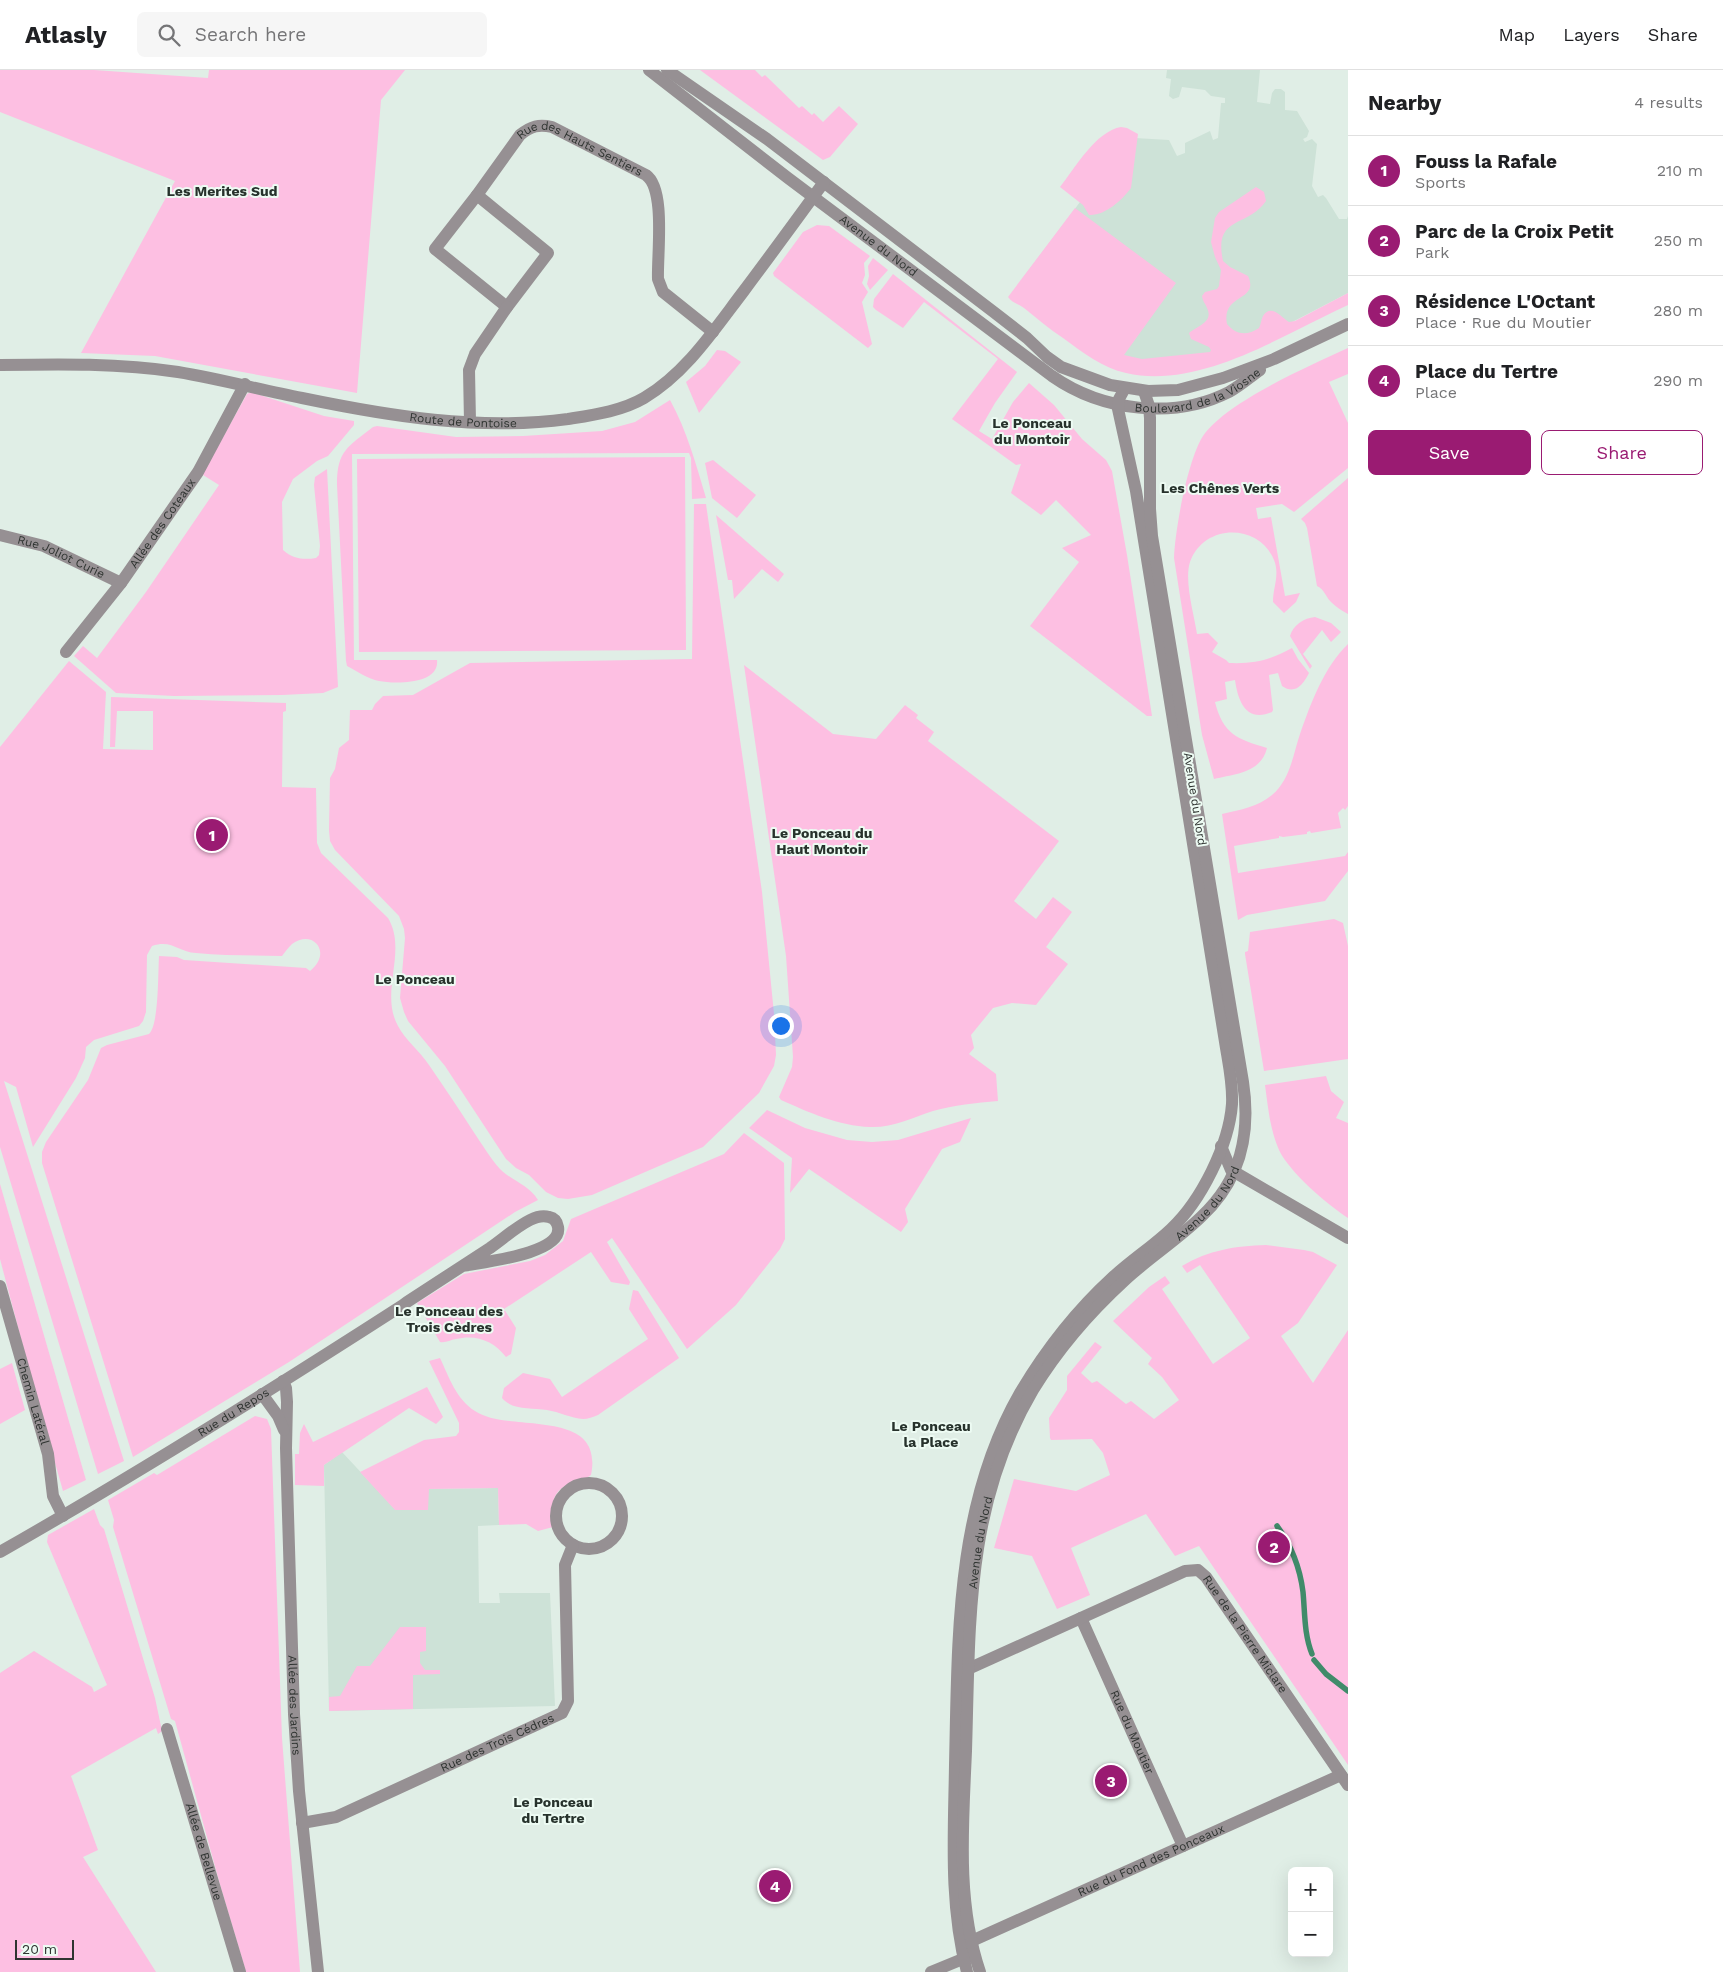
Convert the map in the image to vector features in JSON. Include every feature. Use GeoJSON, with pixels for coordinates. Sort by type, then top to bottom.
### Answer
{"type":"FeatureCollection","features":[{"type":"Feature","properties":{"kind":"street","name":"Avenue du Nord"},"geometry":{"type":"LineString","coordinates":[[649,70],[1062,382],[1088,395],[1118,404],[1136,491],[1231,1076],[1231,1112],[1221,1146],[1199,1194],[1181,1218],[1098,1292],[1045,1354],[1020,1393],[1006,1422],[980,1490],[967,1548],[958,1645],[953,1861],[969,1956],[967,1972]]}},
{"type":"Feature","properties":{"kind":"street","name":"Avenue du Nord"},"geometry":{"type":"LineString","coordinates":[[667,70],[746,123],[824,182],[1027,338],[1052,362],[1094,380],[1144,391],[1150,409],[1152,536],[1246,1105],[1244,1140],[1233,1172],[1222,1194],[1201,1218],[1138,1268],[1086,1319],[1052,1361],[1024,1406],[998,1466],[980,1530],[976,1555],[968,1669],[964,1852],[966,1943]]}},
{"type":"Feature","properties":{"kind":"street","name":"Rue des Hauts Sentiers"},"geometry":{"type":"LineString","coordinates":[[507,307],[435,249],[520,135],[527,129],[536,126],[552,127],[651,179],[657,194],[659,285],[663,292],[713,332]]}},
{"type":"Feature","properties":{"kind":"street","name":"Route de Pontoise"},"geometry":{"type":"LineString","coordinates":[[0,365],[96,366],[155,370],[245,384],[300,398],[381,413],[438,420],[470,422],[545,421],[593,415],[613,410],[643,398],[669,380],[689,361],[713,332],[824,182]]}},
{"type":"Feature","properties":{"kind":"street"},"geometry":{"type":"LineString","coordinates":[[470,422],[469,370],[475,354],[548,252],[477,195]]}},
{"type":"Feature","properties":{"kind":"street","name":"Boulevard de la Viosne"},"geometry":{"type":"LineString","coordinates":[[1144,391],[1178,390],[1223,378],[1274,359],[1348,324]]}},
{"type":"Feature","properties":{"kind":"street","name":"Boulevard de la Viosne"},"geometry":{"type":"LineString","coordinates":[[1118,404],[1150,409],[1175,408],[1227,393],[1274,359]]}},
{"type":"Feature","properties":{"kind":"street","name":"Allée des Coteaux"},"geometry":{"type":"LineString","coordinates":[[66,652],[121,583],[198,472],[245,384]]}},
{"type":"Feature","properties":{"kind":"street"},"geometry":{"type":"LineString","coordinates":[[1118,404],[1125,388]]}},
{"type":"Feature","properties":{"kind":"street","name":"Rue Joliot Curie"},"geometry":{"type":"LineString","coordinates":[[0,535],[44,546],[121,583]]}},
{"type":"Feature","properties":{"kind":"street"},"geometry":{"type":"LineString","coordinates":[[1221,1146],[1233,1172],[1343,1235]]}},
{"type":"Feature","properties":{"kind":"street","name":"Rue du Repos"},"geometry":{"type":"LineString","coordinates":[[0,1552],[63,1516],[283,1381],[463,1266],[528,1221],[545,1216],[554,1219],[557,1223],[558,1233],[556,1237],[541,1249],[463,1266]]}},
{"type":"Feature","properties":{"kind":"street","name":"Chemin Latéral"},"geometry":{"type":"LineString","coordinates":[[0,1286],[48,1454],[53,1496],[63,1516]]}},
{"type":"Feature","properties":{"kind":"street","name":"Allée des Jardins"},"geometry":{"type":"LineString","coordinates":[[283,1381],[286,1388],[294,1714],[302,1823],[318,1972]]}},
{"type":"Feature","properties":{"kind":"street","name":"Allée des Jardins"},"geometry":{"type":"LineString","coordinates":[[262,1394],[278,1416],[286,1437]]}},
{"type":"Feature","properties":{"kind":"street"},"geometry":{"type":"LineString","coordinates":[[582,1484],[595,1484],[606,1489],[616,1498],[621,1511],[622,1520],[617,1533],[600,1548],[586,1549],[573,1544],[563,1536],[558,1527],[556,1514],[560,1501],[570,1490],[582,1484]]}},
{"type":"Feature","properties":{"kind":"street","name":"Rue des Trois Cédres"},"geometry":{"type":"LineString","coordinates":[[302,1823],[336,1817],[562,1713],[568,1701],[565,1565],[573,1544]]}},
{"type":"Feature","properties":{"kind":"street","name":"Rue de la Pierre Miclare"},"geometry":{"type":"LineString","coordinates":[[968,1669],[1185,1571],[1198,1570],[1202,1572],[1345,1780]]}},
{"type":"Feature","properties":{"kind":"street","name":"Rue du Moutier"},"geometry":{"type":"LineString","coordinates":[[1081,1618],[1183,1846]]}},
{"type":"Feature","properties":{"kind":"street","name":"Allée de Bellevue"},"geometry":{"type":"LineString","coordinates":[[166,1729],[240,1972]]}},
{"type":"Feature","properties":{"kind":"street","name":"Rue du Fond des Ponceaux"},"geometry":{"type":"LineString","coordinates":[[966,1943],[1183,1846],[1345,1780]]}},
{"type":"Feature","properties":{"kind":"street","name":"Avenue du Nord"},"geometry":{"type":"LineString","coordinates":[[969,1956],[980,1972]]}},
{"type":"Feature","properties":{"kind":"street"},"geometry":{"type":"LineString","coordinates":[[931,1972],[969,1956]]}},
{"type":"Feature","properties":{"kind":"shaded area"},"geometry":{"type":"Polygon","coordinates":[[[0,70],[94,70],[208,78],[209,70],[405,70],[381,100],[357,393],[155,356],[81,353],[175,181],[0,112],[0,70]]]}},
{"type":"Feature","properties":{"kind":"shaded area"},"geometry":{"type":"Polygon","coordinates":[[[700,70],[755,70],[762,77],[765,75],[799,108],[802,106],[812,115],[814,113],[823,122],[839,106],[858,124],[830,157],[823,160],[700,70]]]}},
{"type":"Feature","properties":{"kind":"shaded area"},"geometry":{"type":"Polygon","coordinates":[[[1167,70],[1260,70],[1257,102],[1270,104],[1272,93],[1275,89],[1281,89],[1285,92],[1285,110],[1297,111],[1309,131],[1307,137],[1303,139],[1305,142],[1312,139],[1317,144],[1312,186],[1318,197],[1323,195],[1326,198],[1339,219],[1347,219],[1348,216],[1348,293],[1221,359],[1128,362],[1022,279],[1126,141],[1135,138],[1169,140],[1177,156],[1185,153],[1185,143],[1210,131],[1213,140],[1218,138],[1221,103],[1225,103],[1225,98],[1211,96],[1205,90],[1182,87],[1179,97],[1173,99],[1169,96],[1171,79],[1166,78],[1167,70]]]}},
{"type":"Feature","properties":{"kind":"shaded area"},"geometry":{"type":"Polygon","coordinates":[[[1121,127],[1138,134],[1131,188],[1118,202],[1107,210],[1095,215],[1089,215],[1083,205],[1060,187],[1087,151],[1103,135],[1121,127]]]}},
{"type":"Feature","properties":{"kind":"shaded area"},"geometry":{"type":"Polygon","coordinates":[[[1256,187],[1264,192],[1266,201],[1259,209],[1227,229],[1221,246],[1223,261],[1230,267],[1248,276],[1250,284],[1249,290],[1229,307],[1227,324],[1230,328],[1242,333],[1250,332],[1259,328],[1263,316],[1269,311],[1273,311],[1289,322],[1295,321],[1348,293],[1348,305],[1269,344],[1212,367],[1183,374],[1154,376],[1117,371],[1101,363],[1058,335],[1008,297],[1075,208],[1176,283],[1124,355],[1142,359],[1210,352],[1209,347],[1191,339],[1189,333],[1204,323],[1208,317],[1209,313],[1202,296],[1205,292],[1217,289],[1219,286],[1221,270],[1211,242],[1215,218],[1219,212],[1256,187]]]}},
{"type":"Feature","properties":{"kind":"shaded area"},"geometry":{"type":"Polygon","coordinates":[[[817,225],[829,226],[870,256],[864,263],[865,275],[862,283],[868,292],[862,302],[872,344],[868,348],[774,276],[773,273],[803,232],[817,225]]]}},
{"type":"Feature","properties":{"kind":"shaded area"},"geometry":{"type":"Polygon","coordinates":[[[873,258],[888,270],[870,290],[867,284],[869,276],[868,266],[873,258]]]}},
{"type":"Feature","properties":{"kind":"shaded area"},"geometry":{"type":"Polygon","coordinates":[[[893,274],[1017,372],[995,403],[979,431],[992,439],[1013,402],[1029,383],[1054,405],[1082,439],[1106,460],[1112,471],[1152,716],[1147,716],[1030,626],[1079,562],[1062,548],[1091,535],[1056,500],[1041,515],[1011,493],[1021,464],[1016,465],[952,419],[998,359],[924,302],[903,328],[876,310],[873,307],[874,299],[893,274]]]}},
{"type":"Feature","properties":{"kind":"shaded area"},"geometry":{"type":"Polygon","coordinates":[[[1348,348],[1348,374],[1329,382],[1348,423],[1348,468],[1294,512],[1282,504],[1256,508],[1258,519],[1271,517],[1285,596],[1300,593],[1296,602],[1284,613],[1273,602],[1276,576],[1274,560],[1267,548],[1257,539],[1245,534],[1232,532],[1219,534],[1207,540],[1197,549],[1190,562],[1188,578],[1197,634],[1208,633],[1218,643],[1212,652],[1229,663],[1247,663],[1277,656],[1292,648],[1309,673],[1301,685],[1295,689],[1287,689],[1282,686],[1278,673],[1269,675],[1273,710],[1263,715],[1256,715],[1245,708],[1238,695],[1235,680],[1225,682],[1227,699],[1215,702],[1222,721],[1239,738],[1267,748],[1259,763],[1253,767],[1238,774],[1214,779],[1202,735],[1174,558],[1187,477],[1197,447],[1203,436],[1214,423],[1230,410],[1270,386],[1348,348]]]}},
{"type":"Feature","properties":{"kind":"shaded area"},"geometry":{"type":"Polygon","coordinates":[[[717,350],[725,351],[741,362],[699,413],[686,382],[705,366],[717,350]]]}},
{"type":"Feature","properties":{"kind":"shaded area"},"geometry":{"type":"Polygon","coordinates":[[[251,392],[324,416],[354,421],[354,425],[328,456],[317,461],[293,479],[282,502],[283,550],[299,558],[316,558],[319,555],[320,546],[314,485],[315,477],[327,469],[338,687],[323,693],[282,695],[174,696],[116,693],[74,656],[83,646],[97,658],[146,592],[219,485],[203,475],[205,469],[247,394],[251,392]]]}},
{"type":"Feature","properties":{"kind":"shaded area"},"geometry":{"type":"Polygon","coordinates":[[[670,400],[695,460],[706,498],[692,499],[691,458],[689,453],[352,454],[354,660],[437,660],[436,668],[431,674],[415,681],[405,682],[375,680],[347,666],[337,485],[339,464],[342,457],[346,450],[357,440],[377,426],[456,437],[523,436],[602,431],[635,422],[670,400]]]}},
{"type":"Feature","properties":{"kind":"shaded area"},"geometry":{"type":"Polygon","coordinates":[[[685,457],[686,650],[359,652],[357,459],[685,457]]]}},
{"type":"Feature","properties":{"kind":"shaded area"},"geometry":{"type":"Polygon","coordinates":[[[713,460],[756,495],[737,518],[712,498],[705,463],[713,460]]]}},
{"type":"Feature","properties":{"kind":"shaded area"},"geometry":{"type":"Polygon","coordinates":[[[1348,478],[1348,614],[1333,604],[1322,589],[1317,586],[1307,528],[1301,519],[1348,478]]]}},
{"type":"Feature","properties":{"kind":"shaded area"},"geometry":{"type":"Polygon","coordinates":[[[694,504],[706,504],[762,892],[774,1014],[776,1055],[774,1066],[759,1093],[703,1147],[592,1195],[568,1199],[558,1198],[546,1192],[529,1175],[516,1168],[506,1159],[445,1066],[408,1021],[400,998],[405,938],[404,929],[399,916],[335,850],[330,841],[330,778],[335,769],[339,748],[349,740],[350,710],[372,710],[383,696],[413,695],[470,663],[692,659],[694,504]]]}},
{"type":"Feature","properties":{"kind":"shaded area"},"geometry":{"type":"Polygon","coordinates":[[[716,515],[784,574],[778,582],[762,569],[734,599],[732,580],[728,580],[716,515]]]}},
{"type":"Feature","properties":{"kind":"shaded area"},"geometry":{"type":"Polygon","coordinates":[[[1315,617],[1331,623],[1341,632],[1331,642],[1322,630],[1303,654],[1312,666],[1310,669],[1290,636],[1291,632],[1300,623],[1315,617]]]}},
{"type":"Feature","properties":{"kind":"shaded area"},"geometry":{"type":"Polygon","coordinates":[[[1348,644],[1348,806],[1345,810],[1343,808],[1338,813],[1341,828],[1311,833],[1310,831],[1307,834],[1279,836],[1279,838],[1234,846],[1238,873],[1345,856],[1348,852],[1348,871],[1325,901],[1247,915],[1238,920],[1222,814],[1255,805],[1267,799],[1278,789],[1287,775],[1304,722],[1319,686],[1332,663],[1348,644]]]}},
{"type":"Feature","properties":{"kind":"shaded area"},"geometry":{"type":"Polygon","coordinates":[[[69,661],[106,692],[103,749],[153,750],[153,711],[117,711],[115,747],[110,747],[111,697],[286,703],[286,711],[283,712],[282,787],[316,788],[317,843],[321,853],[388,918],[395,944],[391,999],[393,1013],[398,1026],[425,1060],[496,1165],[530,1191],[538,1200],[515,1212],[289,1362],[133,1457],[42,1163],[42,1152],[46,1142],[88,1080],[101,1048],[149,1034],[152,1029],[156,1010],[159,956],[177,957],[184,960],[306,968],[310,971],[317,964],[320,957],[320,950],[317,945],[307,939],[292,944],[282,956],[207,954],[190,952],[165,944],[152,946],[147,955],[146,1012],[143,1021],[139,1026],[94,1040],[86,1047],[85,1058],[76,1078],[33,1147],[16,1087],[4,1081],[124,1461],[98,1474],[0,1147],[0,747],[69,661]]]}},
{"type":"Feature","properties":{"kind":"shaded area"},"geometry":{"type":"Polygon","coordinates":[[[744,665],[833,734],[876,739],[905,705],[918,715],[916,718],[934,732],[928,741],[1059,841],[1014,901],[1036,919],[1053,897],[1072,912],[1046,947],[1068,964],[1036,1005],[1012,1003],[993,1008],[971,1035],[974,1048],[969,1054],[996,1074],[998,1101],[949,1107],[894,1124],[870,1127],[824,1118],[781,1100],[779,1097],[792,1067],[793,1057],[786,956],[744,665]]]}},
{"type":"Feature","properties":{"kind":"shaded area"},"geometry":{"type":"Polygon","coordinates":[[[1334,919],[1343,923],[1348,946],[1348,1059],[1264,1071],[1245,954],[1248,951],[1250,932],[1334,919]]]}},
{"type":"Feature","properties":{"kind":"shaded area"},"geometry":{"type":"Polygon","coordinates":[[[1326,1076],[1331,1091],[1344,1102],[1336,1118],[1348,1123],[1348,1218],[1330,1205],[1300,1178],[1284,1159],[1276,1142],[1268,1110],[1265,1085],[1326,1076]]]}},
{"type":"Feature","properties":{"kind":"shaded area"},"geometry":{"type":"Polygon","coordinates":[[[767,1110],[805,1128],[847,1140],[872,1142],[898,1140],[971,1118],[960,1142],[942,1149],[905,1209],[908,1222],[901,1232],[809,1169],[790,1193],[792,1158],[749,1128],[767,1110]]]}},
{"type":"Feature","properties":{"kind":"shaded area"},"geometry":{"type":"Polygon","coordinates":[[[744,1133],[784,1163],[785,1239],[780,1249],[736,1305],[687,1349],[612,1238],[607,1242],[630,1282],[629,1285],[611,1282],[591,1252],[504,1309],[516,1328],[511,1354],[506,1357],[490,1343],[477,1338],[471,1337],[440,1342],[417,1303],[464,1274],[530,1261],[545,1255],[563,1241],[571,1219],[724,1154],[744,1133]]]}},
{"type":"Feature","properties":{"kind":"shaded area"},"geometry":{"type":"Polygon","coordinates":[[[0,1184],[86,1480],[63,1491],[0,1259],[0,1184]]]}},
{"type":"Feature","properties":{"kind":"shaded area"},"geometry":{"type":"Polygon","coordinates":[[[1266,1245],[1313,1252],[1337,1265],[1298,1323],[1281,1336],[1313,1383],[1348,1330],[1348,1765],[1199,1546],[1175,1556],[1146,1514],[1071,1548],[1090,1595],[1057,1609],[1032,1556],[994,1548],[1014,1479],[1076,1491],[1110,1475],[1103,1453],[1092,1439],[1051,1440],[1050,1438],[1049,1418],[1067,1390],[1067,1376],[1095,1342],[1102,1347],[1081,1373],[1092,1383],[1097,1381],[1126,1404],[1131,1401],[1154,1419],[1179,1400],[1162,1377],[1148,1364],[1152,1358],[1113,1321],[1149,1287],[1165,1276],[1170,1283],[1162,1289],[1213,1364],[1250,1338],[1200,1265],[1187,1273],[1182,1266],[1202,1256],[1223,1250],[1244,1246],[1266,1245]]]}},
{"type":"Feature","properties":{"kind":"shaded area"},"geometry":{"type":"Polygon","coordinates":[[[633,1290],[638,1291],[679,1358],[598,1415],[589,1418],[583,1419],[547,1410],[517,1407],[502,1398],[504,1388],[523,1373],[550,1379],[562,1397],[648,1339],[629,1309],[633,1290]]]}},
{"type":"Feature","properties":{"kind":"shaded area"},"geometry":{"type":"Polygon","coordinates":[[[440,1358],[458,1394],[475,1411],[490,1418],[569,1430],[583,1439],[591,1453],[591,1475],[568,1484],[557,1493],[554,1498],[552,1511],[553,1527],[538,1531],[526,1524],[499,1525],[498,1488],[429,1489],[428,1510],[395,1510],[360,1472],[424,1440],[456,1436],[459,1432],[459,1423],[429,1361],[440,1358]]]}},
{"type":"Feature","properties":{"kind":"shaded area"},"geometry":{"type":"Polygon","coordinates":[[[12,1363],[25,1410],[0,1424],[0,1369],[12,1363]]]}},
{"type":"Feature","properties":{"kind":"shaded area"},"geometry":{"type":"Polygon","coordinates":[[[427,1387],[443,1417],[436,1424],[409,1408],[324,1465],[324,1486],[295,1485],[295,1454],[299,1454],[300,1433],[304,1424],[313,1442],[427,1387]]]}},
{"type":"Feature","properties":{"kind":"shaded area"},"geometry":{"type":"Polygon","coordinates":[[[255,1416],[267,1419],[271,1429],[282,1738],[300,1972],[246,1972],[175,1721],[171,1719],[113,1527],[114,1520],[108,1500],[154,1473],[157,1475],[255,1416]]]}},
{"type":"Feature","properties":{"kind":"shaded area"},"geometry":{"type":"Polygon","coordinates":[[[342,1452],[396,1510],[428,1489],[498,1488],[499,1525],[478,1526],[479,1603],[500,1603],[499,1593],[550,1593],[555,1706],[329,1711],[324,1465],[342,1452]]]}},
{"type":"Feature","properties":{"kind":"shaded area"},"geometry":{"type":"Polygon","coordinates":[[[94,1509],[100,1525],[104,1529],[155,1698],[162,1731],[158,1734],[156,1728],[71,1776],[98,1850],[83,1857],[156,1972],[0,1972],[0,1673],[34,1651],[92,1687],[94,1692],[107,1685],[47,1542],[48,1535],[94,1509]]]}},
{"type":"Feature","properties":{"kind":"shaded area"},"geometry":{"type":"Polygon","coordinates":[[[400,1627],[426,1627],[426,1651],[420,1652],[420,1663],[425,1670],[440,1670],[440,1674],[413,1675],[413,1709],[329,1711],[329,1697],[340,1696],[357,1666],[370,1666],[400,1627]]]}},
{"type":"Feature","properties":{"kind":"waterway"},"geometry":{"type":"LineString","coordinates":[[1277,1526],[1291,1549],[1300,1574],[1306,1631],[1312,1654]]}},
{"type":"Feature","properties":{"kind":"waterway"},"geometry":{"type":"LineString","coordinates":[[1314,1660],[1326,1674],[1348,1691]]}},
{"type":"Feature","properties":{"kind":"place","name":"Fouss la Rafale"},"geometry":{"type":"Point","coordinates":[212,835]}},
{"type":"Feature","properties":{"kind":"place","name":"Parc de la Croix Petit"},"geometry":{"type":"Point","coordinates":[1274,1547]}},
{"type":"Feature","properties":{"kind":"place","name":"Résidence L'Octant"},"geometry":{"type":"Point","coordinates":[1111,1781]}},
{"type":"Feature","properties":{"kind":"place","name":"Place du Tertre"},"geometry":{"type":"Point","coordinates":[775,1886]}},
{"type":"Feature","properties":{"kind":"district","name":"Les Merites Sud"},"geometry":{"type":"Point","coordinates":[222,191]}},
{"type":"Feature","properties":{"kind":"district","name":"Le Ponceau du Montoir"},"geometry":{"type":"Point","coordinates":[1032,432]}},
{"type":"Feature","properties":{"kind":"district","name":"Les Chênes Verts"},"geometry":{"type":"Point","coordinates":[1220,488]}},
{"type":"Feature","properties":{"kind":"district","name":"Le Ponceau du Haut Montoir"},"geometry":{"type":"Point","coordinates":[822,842]}},
{"type":"Feature","properties":{"kind":"district","name":"Le Ponceau"},"geometry":{"type":"Point","coordinates":[415,979]}},
{"type":"Feature","properties":{"kind":"district","name":"Le Ponceau des Trois Cèdres"},"geometry":{"type":"Point","coordinates":[449,1320]}},
{"type":"Feature","properties":{"kind":"district","name":"Le Ponceau la Place"},"geometry":{"type":"Point","coordinates":[931,1434]}},
{"type":"Feature","properties":{"kind":"district","name":"Le Ponceau du Tertre"},"geometry":{"type":"Point","coordinates":[553,1810]}}]}
